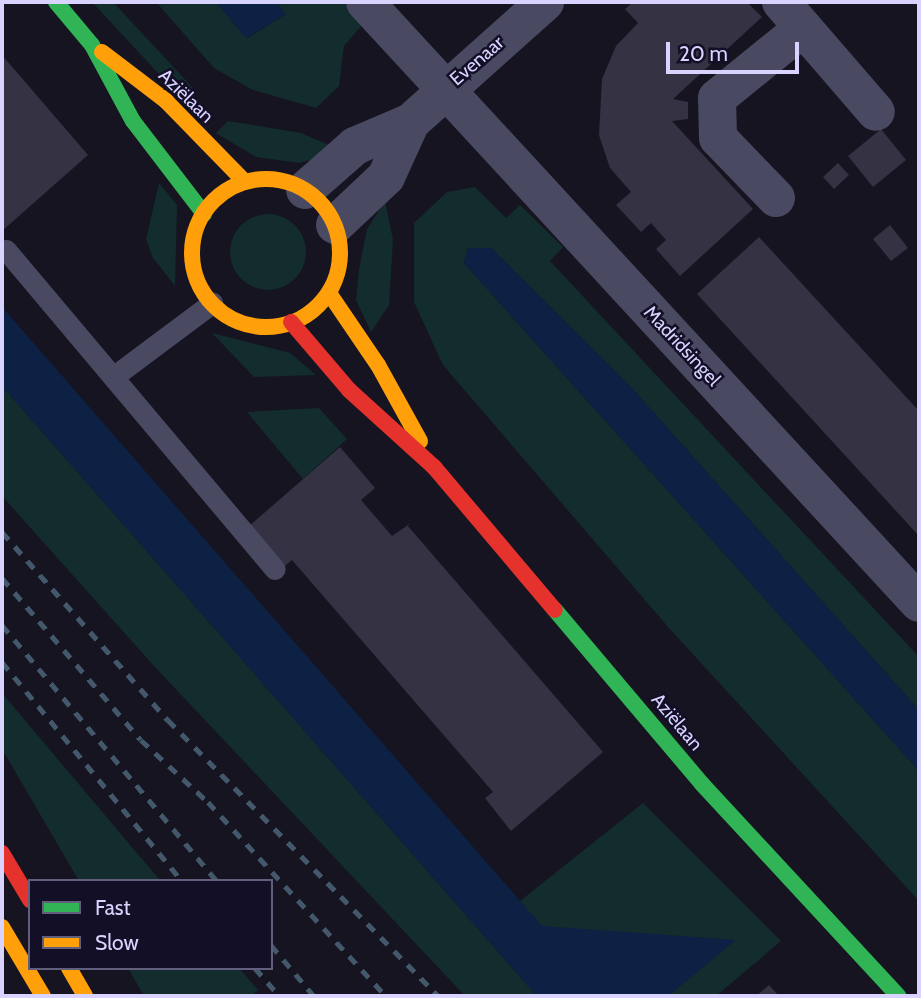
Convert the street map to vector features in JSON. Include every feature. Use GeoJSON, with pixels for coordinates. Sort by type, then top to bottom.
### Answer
{"type":"FeatureCollection","features":[{"type":"Feature","properties":{"kind":"street","name":"Aziëlaan"},"geometry":{"type":"LineString","coordinates":[[55,2],[92,45],[133,121],[204,214]]}},
{"type":"Feature","properties":{"kind":"street","name":"Madridsingel"},"geometry":{"type":"LineString","coordinates":[[365,2],[919,603]]}},
{"type":"Feature","properties":{"kind":"street","name":"Evenaar"},"geometry":{"type":"LineString","coordinates":[[305,190],[355,146],[411,122],[545,2]]}},
{"type":"Feature","properties":{"kind":"street"},"geometry":{"type":"LineString","coordinates":[[776,198],[718,138],[717,98],[792,15],[876,112]]}},
{"type":"Feature","properties":{"kind":"street","name":"Aziëlaan"},"geometry":{"type":"LineString","coordinates":[[92,45],[166,100],[245,182]]}},
{"type":"Feature","properties":{"kind":"street","name":"Evenaar"},"geometry":{"type":"LineString","coordinates":[[334,225],[386,177],[411,122]]}},
{"type":"Feature","properties":{"kind":"street"},"geometry":{"type":"LineString","coordinates":[[270,179],[305,190],[323,205],[334,225],[340,259],[329,292],[313,310],[291,322],[249,325],[212,303],[198,280],[192,253],[204,214],[221,195],[245,182],[270,179]]}},
{"type":"Feature","properties":{"kind":"street","name":"Aziëlaan"},"geometry":{"type":"LineString","coordinates":[[329,292],[379,365],[434,467]]}},
{"type":"Feature","properties":{"kind":"street","name":"Aziëlaan"},"geometry":{"type":"LineString","coordinates":[[291,322],[349,390],[434,467],[702,784],[898,996]]}},
{"type":"Feature","properties":{"kind":"street"},"geometry":{"type":"LineString","coordinates":[[2,853],[28,897]]}},
{"type":"Feature","properties":{"kind":"street"},"geometry":{"type":"LineString","coordinates":[[2,927],[28,952]]}},
{"type":"Feature","properties":{"kind":"street"},"geometry":{"type":"LineString","coordinates":[[46,970],[65,988]]}},
{"type":"Feature","properties":{"kind":"lane"},"geometry":{"type":"LineString","coordinates":[[6,250],[275,569]]}},
{"type":"Feature","properties":{"kind":"lane"},"geometry":{"type":"LineString","coordinates":[[113,377],[212,303]]}},
{"type":"Feature","properties":{"kind":"green space"},"geometry":{"type":"Polygon","coordinates":[[[92,2],[113,2],[193,88],[182,99],[92,2]]]}},
{"type":"Feature","properties":{"kind":"green space"},"geometry":{"type":"Polygon","coordinates":[[[156,2],[216,2],[247,38],[286,14],[275,2],[343,2],[363,24],[344,46],[339,86],[316,108],[253,90],[214,68],[156,2]]]}},
{"type":"Feature","properties":{"kind":"green space"},"geometry":{"type":"Polygon","coordinates":[[[228,121],[301,133],[331,146],[320,157],[300,163],[256,157],[216,133],[228,121]]]}},
{"type":"Feature","properties":{"kind":"green space"},"geometry":{"type":"Polygon","coordinates":[[[159,183],[177,205],[175,286],[153,258],[146,239],[159,183]]]}},
{"type":"Feature","properties":{"kind":"green space"},"geometry":{"type":"Polygon","coordinates":[[[475,187],[506,218],[520,205],[563,247],[550,261],[919,657],[919,710],[629,385],[491,248],[468,248],[464,263],[919,771],[919,901],[669,628],[443,365],[414,302],[414,223],[447,192],[475,187]]]}},
{"type":"Feature","properties":{"kind":"green space"},"geometry":{"type":"Polygon","coordinates":[[[385,201],[393,240],[389,305],[371,332],[356,300],[359,269],[367,229],[385,201]]]}},
{"type":"Feature","properties":{"kind":"green space"},"geometry":{"type":"Polygon","coordinates":[[[268,214],[282,217],[295,225],[303,238],[306,252],[303,266],[295,279],[282,287],[268,290],[254,287],[241,279],[233,266],[230,252],[233,238],[241,225],[254,217],[268,214]]]}},
{"type":"Feature","properties":{"kind":"green space"},"geometry":{"type":"Polygon","coordinates":[[[212,333],[290,353],[316,375],[254,377],[212,333]]]}},
{"type":"Feature","properties":{"kind":"green space"},"geometry":{"type":"Polygon","coordinates":[[[2,386],[537,996],[465,996],[154,666],[2,496],[2,386]]]}},
{"type":"Feature","properties":{"kind":"green space"},"geometry":{"type":"Polygon","coordinates":[[[319,408],[347,439],[303,479],[247,412],[319,408]]]}},
{"type":"Feature","properties":{"kind":"green space"},"geometry":{"type":"Polygon","coordinates":[[[2,693],[159,879],[78,879],[2,749],[2,693]]]}},
{"type":"Feature","properties":{"kind":"green space"},"geometry":{"type":"Polygon","coordinates":[[[643,803],[781,941],[716,996],[668,996],[735,940],[542,927],[520,901],[643,803]]]}},
{"type":"Feature","properties":{"kind":"green space"},"geometry":{"type":"Polygon","coordinates":[[[129,970],[241,970],[258,990],[251,996],[144,996],[129,970]]]}},
{"type":"Feature","properties":{"kind":"water"},"geometry":{"type":"Polygon","coordinates":[[[216,2],[275,2],[286,14],[246,38],[216,2]]]}},
{"type":"Feature","properties":{"kind":"water"},"geometry":{"type":"Polygon","coordinates":[[[468,248],[491,248],[629,385],[919,710],[919,771],[464,263],[468,248]]]}},
{"type":"Feature","properties":{"kind":"water"},"geometry":{"type":"Polygon","coordinates":[[[2,307],[542,926],[736,940],[668,996],[537,996],[2,386],[2,307]]]}},
{"type":"Feature","properties":{"kind":"building"},"geometry":{"type":"Polygon","coordinates":[[[633,2],[747,2],[762,17],[673,99],[688,102],[688,119],[672,121],[753,209],[680,276],[656,249],[666,240],[651,223],[641,232],[616,205],[631,192],[610,168],[599,135],[602,79],[616,46],[638,23],[625,9],[633,2]]]}},
{"type":"Feature","properties":{"kind":"building"},"geometry":{"type":"Polygon","coordinates":[[[2,55],[88,155],[2,231],[2,55]]]}},
{"type":"Feature","properties":{"kind":"building"},"geometry":{"type":"Polygon","coordinates":[[[881,129],[906,160],[873,187],[848,156],[881,129]]]}},
{"type":"Feature","properties":{"kind":"building"},"geometry":{"type":"Polygon","coordinates":[[[838,163],[849,175],[834,189],[823,177],[838,163]]]}},
{"type":"Feature","properties":{"kind":"building"},"geometry":{"type":"Polygon","coordinates":[[[890,225],[908,248],[891,261],[873,239],[890,225]]]}},
{"type":"Feature","properties":{"kind":"building"},"geometry":{"type":"Polygon","coordinates":[[[759,237],[919,411],[919,536],[697,294],[759,237]]]}},
{"type":"Feature","properties":{"kind":"building"},"geometry":{"type":"Polygon","coordinates":[[[340,447],[375,488],[361,500],[392,536],[407,525],[603,752],[511,831],[485,798],[493,792],[292,560],[285,566],[248,527],[340,447]]]}},
{"type":"Feature","properties":{"kind":"building"},"geometry":{"type":"Polygon","coordinates":[[[769,985],[779,996],[756,996],[769,985]]]}},
{"type":"Feature","properties":{"kind":"railway"},"geometry":{"type":"LineString","coordinates":[[2,532],[168,720],[438,996]]}},
{"type":"Feature","properties":{"kind":"railway"},"geometry":{"type":"LineString","coordinates":[[2,578],[141,740],[208,802],[386,996]]}},
{"type":"Feature","properties":{"kind":"railway"},"geometry":{"type":"LineString","coordinates":[[2,625],[215,879]]}},
{"type":"Feature","properties":{"kind":"railway"},"geometry":{"type":"LineString","coordinates":[[2,662],[180,879]]}},
{"type":"Feature","properties":{"kind":"railway"},"geometry":{"type":"LineString","coordinates":[[273,947],[314,996]]}},
{"type":"Feature","properties":{"kind":"railway"},"geometry":{"type":"LineString","coordinates":[[257,970],[279,996]]}},
{"type":"Feature","properties":{"kind":"traffic: fast"},"geometry":{"type":"LineString","coordinates":[[56,2],[92,45],[133,121],[204,214]]}},
{"type":"Feature","properties":{"kind":"traffic: fast"},"geometry":{"type":"LineString","coordinates":[[555,610],[702,784],[898,996]]}},
{"type":"Feature","properties":{"kind":"traffic: slow"},"geometry":{"type":"LineString","coordinates":[[102,52],[166,101],[245,182]]}},
{"type":"Feature","properties":{"kind":"traffic: slow"},"geometry":{"type":"LineString","coordinates":[[266,179],[294,185],[318,201],[334,225],[340,253],[334,281],[318,305],[294,321],[266,327],[238,321],[214,305],[198,281],[192,253],[198,225],[214,201],[238,185],[266,179]]}},
{"type":"Feature","properties":{"kind":"traffic: slow"},"geometry":{"type":"LineString","coordinates":[[329,293],[378,365],[420,441]]}},
{"type":"Feature","properties":{"kind":"traffic: slow"},"geometry":{"type":"LineString","coordinates":[[2,927],[43,996]]}},
{"type":"Feature","properties":{"kind":"traffic: slow"},"geometry":{"type":"LineString","coordinates":[[70,970],[85,996]]}},
{"type":"Feature","properties":{"kind":"traffic: jam"},"geometry":{"type":"LineString","coordinates":[[291,322],[349,390],[434,467],[555,610]]}},
{"type":"Feature","properties":{"kind":"traffic: jam"},"geometry":{"type":"LineString","coordinates":[[2,853],[28,897]]}}]}
